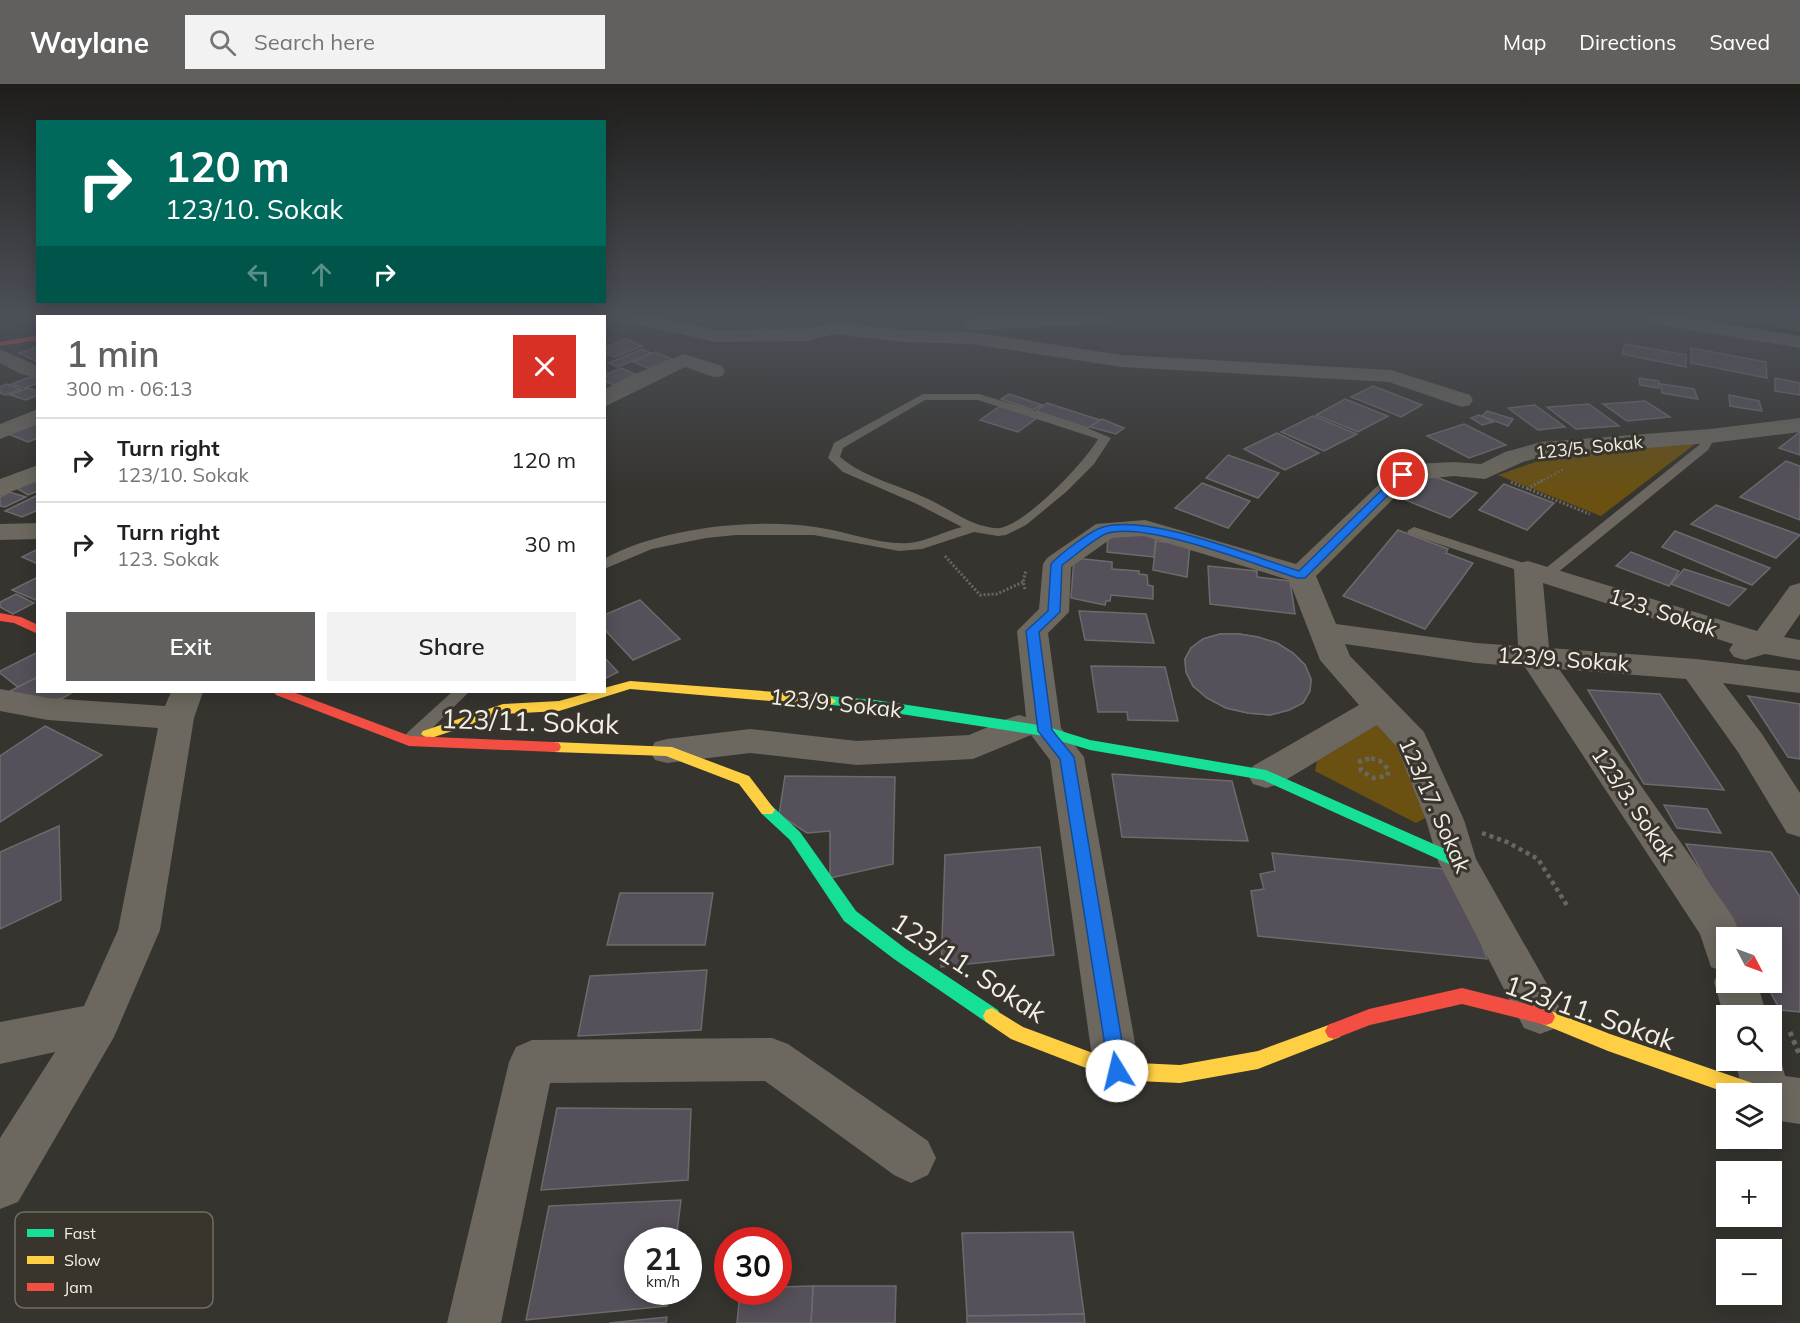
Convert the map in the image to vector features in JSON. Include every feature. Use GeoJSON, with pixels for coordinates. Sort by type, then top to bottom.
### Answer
{"type":"FeatureCollection","features":[{"type":"Feature","properties":{"kind":"street"},"geometry":{"type":"LineString","coordinates":[[606,399],[649,376]]}},
{"type":"Feature","properties":{"kind":"street"},"geometry":{"type":"LineString","coordinates":[[1388,376],[1462,400]]}},
{"type":"Feature","properties":{"kind":"street"},"geometry":{"type":"LineString","coordinates":[[0,432],[36,417]]}},
{"type":"Feature","properties":{"kind":"street","name":"123/5. Sokak"},"geometry":{"type":"LineString","coordinates":[[1485,472],[1514,457],[1541,449],[1710,436],[1800,425]]}},
{"type":"Feature","properties":{"kind":"street"},"geometry":{"type":"LineString","coordinates":[[1032,729],[1032,631],[1054,612],[1057,564],[1105,530],[1137,528],[1160,531],[1301,575],[1403,475],[1414,471],[1485,472]]}},
{"type":"Feature","properties":{"kind":"street"},"geometry":{"type":"LineString","coordinates":[[0,488],[36,473]]}},
{"type":"Feature","properties":{"kind":"street"},"geometry":{"type":"LineString","coordinates":[[0,532],[36,531]]}},
{"type":"Feature","properties":{"kind":"street"},"geometry":{"type":"LineString","coordinates":[[1534,657],[1537,572]]}},
{"type":"Feature","properties":{"kind":"street","name":"123. Sokak"},"geometry":{"type":"LineString","coordinates":[[1537,572],[1764,644],[1800,650]]}},
{"type":"Feature","properties":{"kind":"street","name":"123/17. Sokak"},"geometry":{"type":"LineString","coordinates":[[1301,575],[1336,660],[1412,741],[1445,820],[1457,861],[1540,1014]]}},
{"type":"Feature","properties":{"kind":"street"},"geometry":{"type":"LineString","coordinates":[[1800,592],[1764,644],[1696,669],[1750,743],[1800,823]]}},
{"type":"Feature","properties":{"kind":"street"},"geometry":{"type":"LineString","coordinates":[[0,617],[17,620],[36,629]]}},
{"type":"Feature","properties":{"kind":"street","name":"123/9. Sokak"},"geometry":{"type":"LineString","coordinates":[[1326,632],[1476,652],[1696,669],[1800,682]]}},
{"type":"Feature","properties":{"kind":"street","name":"123/3. Sokak"},"geometry":{"type":"LineString","coordinates":[[1534,657],[1718,927]]}},
{"type":"Feature","properties":{"kind":"street","name":"123/9. Sokak"},"geometry":{"type":"LineString","coordinates":[[606,692],[630,685],[875,705],[1032,729],[1090,745],[1266,775],[1457,861]]}},
{"type":"Feature","properties":{"kind":"street","name":"123/11. Sokak"},"geometry":{"type":"LineString","coordinates":[[284,693],[409,741],[667,751],[744,780],[763,806],[795,836],[850,916],[900,954],[1017,1033],[1117,1071],[1180,1074],[1258,1060],[1369,1017],[1462,996],[1540,1014],[1608,1042],[1726,1083]]}},
{"type":"Feature","properties":{"kind":"street","name":"123/9. Sokak"},"geometry":{"type":"LineString","coordinates":[[409,741],[503,709],[560,706],[603,693]]}},
{"type":"Feature","properties":{"kind":"street"},"geometry":{"type":"LineString","coordinates":[[0,700],[48,710],[182,705],[139,930],[98,1023],[0,1184]]}},
{"type":"Feature","properties":{"kind":"street"},"geometry":{"type":"LineString","coordinates":[[1266,775],[1382,707]]}},
{"type":"Feature","properties":{"kind":"street"},"geometry":{"type":"LineString","coordinates":[[667,751],[750,741],[857,753],[973,747],[1032,729]]}},
{"type":"Feature","properties":{"kind":"street"},"geometry":{"type":"LineString","coordinates":[[1032,729],[1067,757],[1117,1071]]}},
{"type":"Feature","properties":{"kind":"street"},"geometry":{"type":"LineString","coordinates":[[0,1043],[98,1023]]}},
{"type":"Feature","properties":{"kind":"street"},"geometry":{"type":"LineString","coordinates":[[474,1323],[532,1062],[772,1059],[911,1158]]}},
{"type":"Feature","properties":{"kind":"street"},"geometry":{"type":"LineString","coordinates":[[1782,1098],[1800,1101]]}},
{"type":"Feature","properties":{"kind":"lane"},"geometry":{"type":"LineString","coordinates":[[606,563],[638,549],[678,539],[729,532],[812,531],[907,547],[933,542],[975,528],[1002,532],[1031,516],[1090,461],[1105,438],[1074,426],[979,397],[923,397],[838,446],[834,458],[847,469],[922,501],[975,528]]}},
{"type":"Feature","properties":{"kind":"lane"},"geometry":{"type":"LineString","coordinates":[[1414,531],[1537,572],[1610,523],[1704,447],[1710,436]]}},
{"type":"Feature","properties":{"kind":"lane"},"geometry":{"type":"LineString","coordinates":[[409,741],[460,693]]}},
{"type":"Feature","properties":{"kind":"path"},"geometry":{"type":"LineString","coordinates":[[1485,472],[1610,523]]}},
{"type":"Feature","properties":{"kind":"path"},"geometry":{"type":"LineString","coordinates":[[933,542],[980,595],[997,594],[1023,582]]}},
{"type":"Feature","properties":{"kind":"path"},"geometry":{"type":"LineString","coordinates":[[1371,758],[1384,764],[1388,773],[1384,778],[1379,779],[1361,771],[1360,761],[1371,758]]}},
{"type":"Feature","properties":{"kind":"path"},"geometry":{"type":"LineString","coordinates":[[1445,820],[1508,842],[1538,859],[1568,907]]}},
{"type":"Feature","properties":{"kind":"path"},"geometry":{"type":"LineString","coordinates":[[1782,1049],[1800,1056]]}},
{"type":"Feature","properties":{"kind":"shaded area"},"geometry":{"type":"Polygon","coordinates":[[[1699,441],[1601,516],[1498,475],[1558,454],[1699,441]]]}},
{"type":"Feature","properties":{"kind":"shaded area"},"geometry":{"type":"Polygon","coordinates":[[[1380,723],[1397,735],[1429,816],[1416,823],[1315,771],[1317,761],[1380,723]]]}},
{"type":"Feature","properties":{"kind":"building"},"geometry":{"type":"Polygon","coordinates":[[[606,376],[635,376],[614,385],[606,382],[606,376]]]}},
{"type":"Feature","properties":{"kind":"building"},"geometry":{"type":"Polygon","coordinates":[[[30,377],[36,378],[36,384],[25,388],[12,384],[30,377]]]}},
{"type":"Feature","properties":{"kind":"building"},"geometry":{"type":"Polygon","coordinates":[[[1639,378],[1659,381],[1659,388],[1640,385],[1639,378]]]}},
{"type":"Feature","properties":{"kind":"building"},"geometry":{"type":"Polygon","coordinates":[[[1775,378],[1800,383],[1800,395],[1775,391],[1775,378]]]}},
{"type":"Feature","properties":{"kind":"building"},"geometry":{"type":"Polygon","coordinates":[[[7,384],[21,389],[6,395],[0,393],[0,387],[7,384]]]}},
{"type":"Feature","properties":{"kind":"building"},"geometry":{"type":"Polygon","coordinates":[[[1661,384],[1694,389],[1698,399],[1662,393],[1661,384]]]}},
{"type":"Feature","properties":{"kind":"building"},"geometry":{"type":"Polygon","coordinates":[[[1373,386],[1422,405],[1401,417],[1351,397],[1373,386]]]}},
{"type":"Feature","properties":{"kind":"building"},"geometry":{"type":"Polygon","coordinates":[[[28,388],[36,390],[36,396],[26,400],[10,395],[28,388]]]}},
{"type":"Feature","properties":{"kind":"building"},"geometry":{"type":"Polygon","coordinates":[[[1009,394],[1042,405],[1033,410],[1001,399],[1009,394]]]}},
{"type":"Feature","properties":{"kind":"building"},"geometry":{"type":"Polygon","coordinates":[[[1729,395],[1759,401],[1762,411],[1730,406],[1729,395]]]}},
{"type":"Feature","properties":{"kind":"building"},"geometry":{"type":"Polygon","coordinates":[[[1345,399],[1388,416],[1358,432],[1316,415],[1345,399]]]}},
{"type":"Feature","properties":{"kind":"building"},"geometry":{"type":"Polygon","coordinates":[[[1645,401],[1670,417],[1627,421],[1603,404],[1645,401]]]}},
{"type":"Feature","properties":{"kind":"building"},"geometry":{"type":"Polygon","coordinates":[[[1047,403],[1100,420],[1088,428],[1036,411],[1047,403]]]}},
{"type":"Feature","properties":{"kind":"building"},"geometry":{"type":"Polygon","coordinates":[[[1589,404],[1619,426],[1576,429],[1547,407],[1589,404]]]}},
{"type":"Feature","properties":{"kind":"building"},"geometry":{"type":"Polygon","coordinates":[[[1535,405],[1565,427],[1538,430],[1508,408],[1535,405]]]}},
{"type":"Feature","properties":{"kind":"building"},"geometry":{"type":"Polygon","coordinates":[[[1000,406],[1037,418],[1018,432],[980,420],[1000,406]]]}},
{"type":"Feature","properties":{"kind":"building"},"geometry":{"type":"Polygon","coordinates":[[[1487,411],[1513,419],[1508,426],[1482,416],[1487,411]]]}},
{"type":"Feature","properties":{"kind":"building"},"geometry":{"type":"Polygon","coordinates":[[[1479,415],[1493,422],[1482,425],[1471,418],[1479,415]]]}},
{"type":"Feature","properties":{"kind":"building"},"geometry":{"type":"Polygon","coordinates":[[[1313,416],[1357,434],[1324,451],[1281,432],[1313,416]]]}},
{"type":"Feature","properties":{"kind":"building"},"geometry":{"type":"Polygon","coordinates":[[[1102,419],[1124,428],[1116,434],[1090,427],[1102,419]]]}},
{"type":"Feature","properties":{"kind":"building"},"geometry":{"type":"Polygon","coordinates":[[[36,424],[36,439],[28,442],[6,433],[36,424]]]}},
{"type":"Feature","properties":{"kind":"building"},"geometry":{"type":"Polygon","coordinates":[[[1464,424],[1506,445],[1469,458],[1427,436],[1464,424]]]}},
{"type":"Feature","properties":{"kind":"building"},"geometry":{"type":"Polygon","coordinates":[[[1800,432],[1800,455],[1779,448],[1800,432]]]}},
{"type":"Feature","properties":{"kind":"building"},"geometry":{"type":"Polygon","coordinates":[[[1277,433],[1319,453],[1285,470],[1244,449],[1277,433]]]}},
{"type":"Feature","properties":{"kind":"building"},"geometry":{"type":"Polygon","coordinates":[[[1228,455],[1279,473],[1258,498],[1206,478],[1228,455]]]}},
{"type":"Feature","properties":{"kind":"building"},"geometry":{"type":"Polygon","coordinates":[[[1786,461],[1800,466],[1800,520],[1740,497],[1786,461]]]}},
{"type":"Feature","properties":{"kind":"building"},"geometry":{"type":"Polygon","coordinates":[[[1426,473],[1477,493],[1450,518],[1398,497],[1426,473]]]}},
{"type":"Feature","properties":{"kind":"building"},"geometry":{"type":"Polygon","coordinates":[[[36,477],[36,492],[28,495],[13,486],[36,477]]]}},
{"type":"Feature","properties":{"kind":"building"},"geometry":{"type":"Polygon","coordinates":[[[1202,483],[1250,501],[1228,528],[1175,508],[1202,483]]]}},
{"type":"Feature","properties":{"kind":"building"},"geometry":{"type":"Polygon","coordinates":[[[1504,484],[1554,503],[1527,530],[1479,510],[1504,484]]]}},
{"type":"Feature","properties":{"kind":"building"},"geometry":{"type":"Polygon","coordinates":[[[9,492],[26,497],[5,507],[0,506],[0,497],[9,492]]]}},
{"type":"Feature","properties":{"kind":"building"},"geometry":{"type":"Polygon","coordinates":[[[36,496],[36,511],[22,517],[5,511],[36,496]]]}},
{"type":"Feature","properties":{"kind":"building"},"geometry":{"type":"Polygon","coordinates":[[[1716,505],[1800,535],[1776,558],[1691,524],[1716,505]]]}},
{"type":"Feature","properties":{"kind":"building"},"geometry":{"type":"Polygon","coordinates":[[[1398,530],[1448,549],[1446,553],[1473,563],[1425,629],[1343,596],[1398,530]]]}},
{"type":"Feature","properties":{"kind":"building"},"geometry":{"type":"Polygon","coordinates":[[[1675,531],[1770,568],[1752,585],[1662,547],[1675,531]]]}},
{"type":"Feature","properties":{"kind":"building"},"geometry":{"type":"Polygon","coordinates":[[[1108,532],[1156,535],[1154,557],[1107,552],[1108,532]]]}},
{"type":"Feature","properties":{"kind":"building"},"geometry":{"type":"Polygon","coordinates":[[[1156,541],[1190,545],[1187,577],[1153,570],[1156,541]]]}},
{"type":"Feature","properties":{"kind":"building"},"geometry":{"type":"Polygon","coordinates":[[[36,550],[36,563],[22,557],[36,550]]]}},
{"type":"Feature","properties":{"kind":"building"},"geometry":{"type":"Polygon","coordinates":[[[1631,552],[1679,571],[1669,586],[1616,566],[1631,552]]]}},
{"type":"Feature","properties":{"kind":"building"},"geometry":{"type":"Polygon","coordinates":[[[1074,558],[1112,562],[1112,569],[1139,571],[1139,574],[1147,575],[1148,585],[1153,586],[1153,599],[1111,595],[1110,601],[1106,601],[1105,605],[1071,598],[1074,558]]]}},
{"type":"Feature","properties":{"kind":"building"},"geometry":{"type":"Polygon","coordinates":[[[1208,566],[1257,571],[1257,577],[1290,581],[1295,614],[1210,604],[1208,566]]]}},
{"type":"Feature","properties":{"kind":"building"},"geometry":{"type":"Polygon","coordinates":[[[1684,569],[1746,589],[1729,606],[1671,584],[1684,569]]]}},
{"type":"Feature","properties":{"kind":"building"},"geometry":{"type":"Polygon","coordinates":[[[36,578],[36,600],[12,590],[36,578]]]}},
{"type":"Feature","properties":{"kind":"building"},"geometry":{"type":"Polygon","coordinates":[[[16,594],[34,603],[13,614],[0,607],[0,602],[16,594]]]}},
{"type":"Feature","properties":{"kind":"building"},"geometry":{"type":"Polygon","coordinates":[[[640,600],[680,639],[633,660],[606,631],[606,614],[640,600]]]}},
{"type":"Feature","properties":{"kind":"building"},"geometry":{"type":"Polygon","coordinates":[[[1079,611],[1146,614],[1154,643],[1085,640],[1079,611]]]}},
{"type":"Feature","properties":{"kind":"building"},"geometry":{"type":"Polygon","coordinates":[[[1220,634],[1258,637],[1277,643],[1293,653],[1305,665],[1311,679],[1310,691],[1303,703],[1270,715],[1226,708],[1207,698],[1193,686],[1186,672],[1185,659],[1191,648],[1203,639],[1220,634]]]}},
{"type":"Feature","properties":{"kind":"building"},"geometry":{"type":"Polygon","coordinates":[[[1220,634],[1258,637],[1277,643],[1293,653],[1305,665],[1311,679],[1310,691],[1303,703],[1270,715],[1226,708],[1207,698],[1193,686],[1186,672],[1185,659],[1191,648],[1203,639],[1220,634]]]}},
{"type":"Feature","properties":{"kind":"building"},"geometry":{"type":"Polygon","coordinates":[[[36,653],[36,678],[18,687],[0,671],[36,653]]]}},
{"type":"Feature","properties":{"kind":"building"},"geometry":{"type":"Polygon","coordinates":[[[606,659],[618,672],[606,678],[606,659]]]}},
{"type":"Feature","properties":{"kind":"building"},"geometry":{"type":"Polygon","coordinates":[[[1091,666],[1165,667],[1178,721],[1128,720],[1127,712],[1098,712],[1091,666]]]}},
{"type":"Feature","properties":{"kind":"building"},"geometry":{"type":"Polygon","coordinates":[[[36,678],[36,693],[71,693],[63,698],[43,703],[8,692],[36,678]]]}},
{"type":"Feature","properties":{"kind":"building"},"geometry":{"type":"Polygon","coordinates":[[[1588,690],[1660,694],[1724,790],[1644,784],[1588,690]]]}},
{"type":"Feature","properties":{"kind":"building"},"geometry":{"type":"Polygon","coordinates":[[[1748,696],[1800,704],[1800,759],[1788,757],[1748,696]]]}},
{"type":"Feature","properties":{"kind":"building"},"geometry":{"type":"Polygon","coordinates":[[[45,726],[102,755],[0,822],[0,756],[45,726]]]}},
{"type":"Feature","properties":{"kind":"building"},"geometry":{"type":"Polygon","coordinates":[[[1112,774],[1232,781],[1248,841],[1122,837],[1112,774]]]}},
{"type":"Feature","properties":{"kind":"building"},"geometry":{"type":"Polygon","coordinates":[[[785,776],[895,777],[893,864],[830,878],[830,831],[807,833],[779,815],[785,776]]]}},
{"type":"Feature","properties":{"kind":"building"},"geometry":{"type":"Polygon","coordinates":[[[1664,805],[1707,809],[1721,833],[1677,828],[1664,805]]]}},
{"type":"Feature","properties":{"kind":"building"},"geometry":{"type":"Polygon","coordinates":[[[59,826],[61,900],[0,929],[0,852],[59,826]]]}},
{"type":"Feature","properties":{"kind":"building"},"geometry":{"type":"Polygon","coordinates":[[[1686,844],[1771,852],[1800,897],[1800,1012],[1782,1010],[1782,1005],[1777,1005],[1771,993],[1782,993],[1782,927],[1733,927],[1686,844]]]}},
{"type":"Feature","properties":{"kind":"building"},"geometry":{"type":"Polygon","coordinates":[[[1040,847],[1054,955],[941,967],[945,855],[1040,847]]]}},
{"type":"Feature","properties":{"kind":"building"},"geometry":{"type":"Polygon","coordinates":[[[1272,853],[1456,870],[1487,959],[1258,936],[1251,891],[1264,889],[1260,874],[1275,871],[1272,853]]]}},
{"type":"Feature","properties":{"kind":"building"},"geometry":{"type":"Polygon","coordinates":[[[620,893],[713,893],[705,945],[607,945],[620,893]]]}},
{"type":"Feature","properties":{"kind":"building"},"geometry":{"type":"Polygon","coordinates":[[[707,970],[701,1030],[578,1036],[590,976],[707,970]]]}},
{"type":"Feature","properties":{"kind":"building"},"geometry":{"type":"Polygon","coordinates":[[[557,1108],[691,1109],[688,1180],[541,1190],[557,1108]]]}},
{"type":"Feature","properties":{"kind":"building"},"geometry":{"type":"Polygon","coordinates":[[[681,1200],[678,1227],[624,1227],[624,1305],[667,1306],[526,1320],[549,1206],[681,1200]]]}},
{"type":"Feature","properties":{"kind":"building"},"geometry":{"type":"Polygon","coordinates":[[[1073,1232],[1084,1314],[967,1316],[962,1233],[1073,1232]]]}},
{"type":"Feature","properties":{"kind":"building"},"geometry":{"type":"Polygon","coordinates":[[[813,1286],[896,1286],[895,1323],[811,1323],[813,1286]]]}},
{"type":"Feature","properties":{"kind":"building"},"geometry":{"type":"Polygon","coordinates":[[[813,1286],[811,1323],[737,1323],[739,1305],[792,1305],[792,1287],[813,1286]]]}},
{"type":"Feature","properties":{"kind":"building"},"geometry":{"type":"Polygon","coordinates":[[[1084,1314],[1085,1323],[967,1323],[967,1316],[1084,1314]]]}},
{"type":"Feature","properties":{"kind":"building"},"geometry":{"type":"Polygon","coordinates":[[[667,1317],[666,1323],[609,1323],[667,1317]]]}},
{"type":"Feature","properties":{"kind":"traffic: fast"},"geometry":{"type":"LineString","coordinates":[[829,701],[875,705],[1045,731],[1090,745],[1266,775],[1457,861]]}},
{"type":"Feature","properties":{"kind":"traffic: fast"},"geometry":{"type":"LineString","coordinates":[[767,810],[795,836],[850,916],[900,954],[992,1016]]}},
{"type":"Feature","properties":{"kind":"traffic: slow"},"geometry":{"type":"LineString","coordinates":[[606,692],[630,685],[829,701]]}},
{"type":"Feature","properties":{"kind":"traffic: slow"},"geometry":{"type":"LineString","coordinates":[[428,734],[503,709],[559,706],[603,693]]}},
{"type":"Feature","properties":{"kind":"traffic: slow"},"geometry":{"type":"LineString","coordinates":[[554,747],[667,751],[744,780],[767,810]]}},
{"type":"Feature","properties":{"kind":"traffic: slow"},"geometry":{"type":"LineString","coordinates":[[992,1016],[1017,1033],[1117,1071],[1180,1074],[1258,1060],[1334,1031]]}},
{"type":"Feature","properties":{"kind":"traffic: slow"},"geometry":{"type":"LineString","coordinates":[[1546,1017],[1608,1042],[1726,1083]]}},
{"type":"Feature","properties":{"kind":"traffic: jam"},"geometry":{"type":"LineString","coordinates":[[0,617],[17,620],[36,629]]}},
{"type":"Feature","properties":{"kind":"traffic: jam"},"geometry":{"type":"LineString","coordinates":[[284,693],[409,741],[554,747]]}},
{"type":"Feature","properties":{"kind":"traffic: jam"},"geometry":{"type":"LineString","coordinates":[[1334,1031],[1369,1017],[1462,996],[1546,1017]]}},
{"type":"Feature","properties":{"kind":"route"},"geometry":{"type":"LineString","coordinates":[[1117,1071],[1067,757],[1045,731],[1032,631],[1054,612],[1057,564],[1099,533],[1105,530],[1130,527],[1160,531],[1301,575],[1403,475]]}}]}
